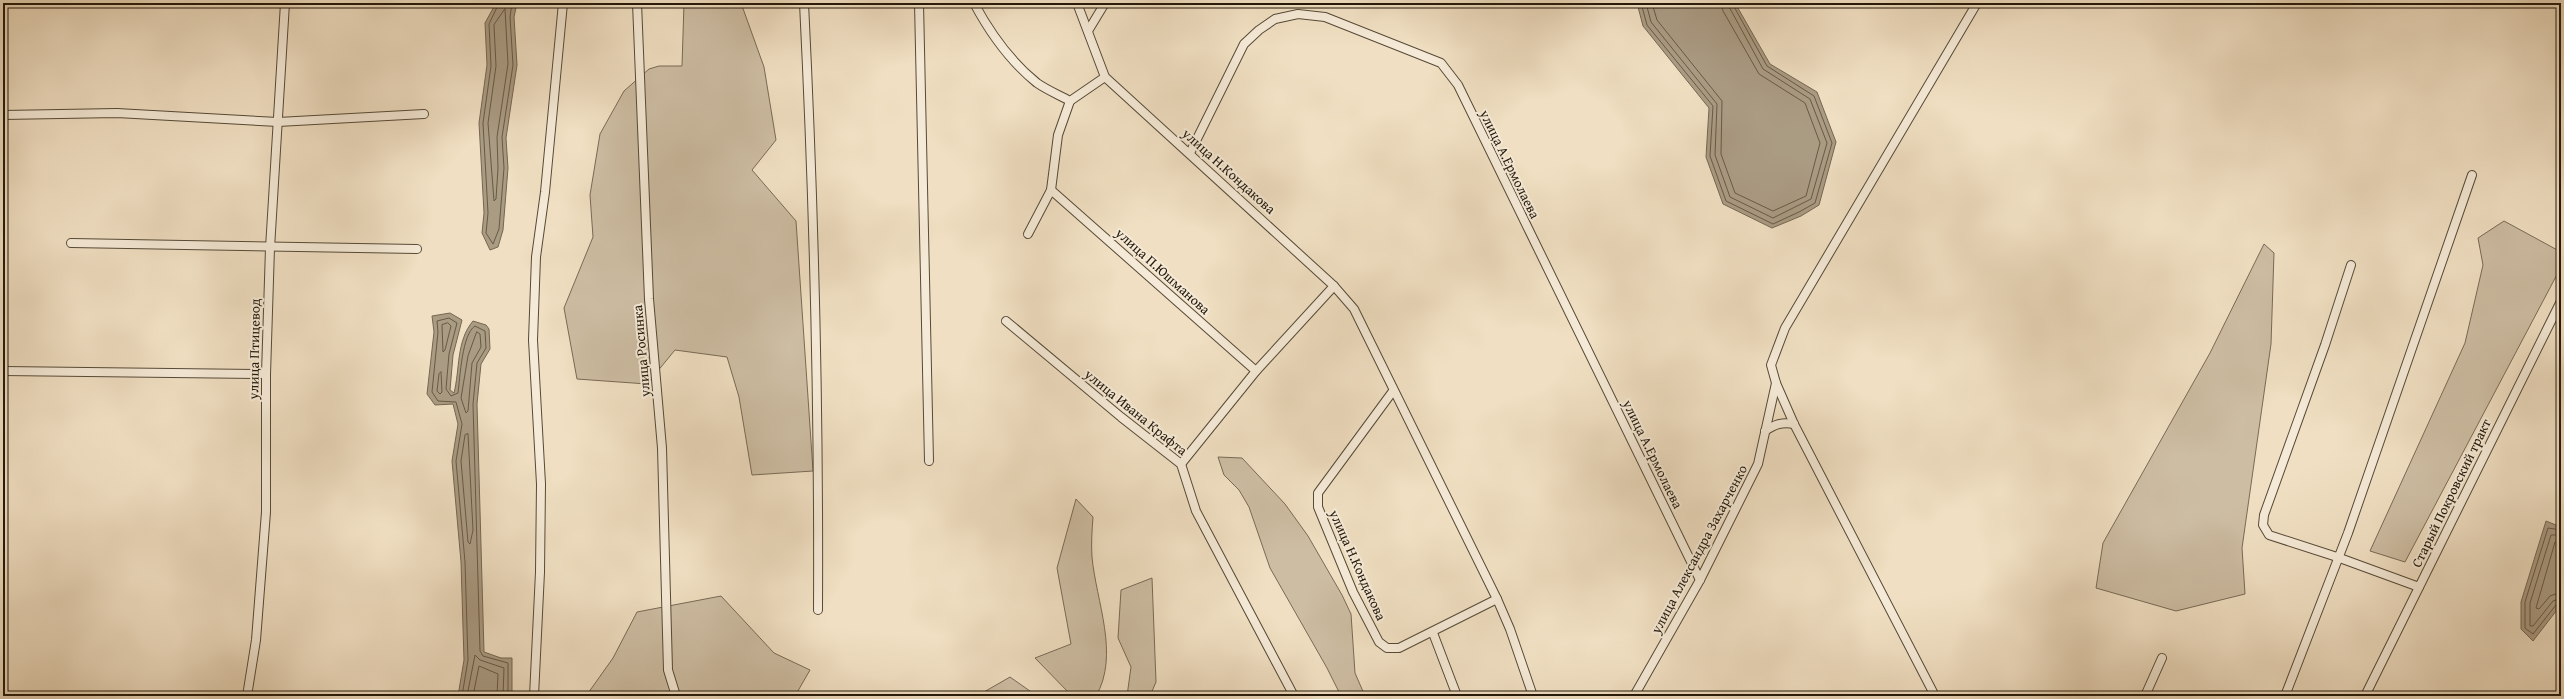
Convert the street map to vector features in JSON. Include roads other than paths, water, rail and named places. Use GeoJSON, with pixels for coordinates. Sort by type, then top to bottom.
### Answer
{"type":"FeatureCollection","features":[{"type":"Feature","properties":{"kind":"street","name":"улица Птицевод"},"geometry":{"type":"LineString","coordinates":[[248,696],[256,640],[265,528],[266,374],[270,248],[285,3]]}},
{"type":"Feature","properties":{"kind":"street"},"geometry":{"type":"LineString","coordinates":[[534,696],[540,572],[541,484],[533,340],[536,258],[545,192],[563,3]]}},
{"type":"Feature","properties":{"kind":"street","name":"улица Росинка"},"geometry":{"type":"LineString","coordinates":[[637,3],[649,299],[662,448],[668,670],[676,696]]}},
{"type":"Feature","properties":{"kind":"street"},"geometry":{"type":"LineString","coordinates":[[804,3],[815,296],[819,474],[818,610]]}},
{"type":"Feature","properties":{"kind":"street"},"geometry":{"type":"LineString","coordinates":[[919,3],[929,461]]}},
{"type":"Feature","properties":{"kind":"street"},"geometry":{"type":"LineString","coordinates":[[974,3],[982,18],[1011,58],[1038,84],[1070,101]]}},
{"type":"Feature","properties":{"kind":"street"},"geometry":{"type":"LineString","coordinates":[[1028,234],[1051,190],[1058,135],[1070,101],[1105,77],[1078,3]]}},
{"type":"Feature","properties":{"kind":"street"},"geometry":{"type":"LineString","coordinates":[[1088,31],[1105,3]]}},
{"type":"Feature","properties":{"kind":"street"},"geometry":{"type":"LineString","coordinates":[[1935,696],[1794,424],[1776,383],[1771,365],[1785,328],[1977,3]]}},
{"type":"Feature","properties":{"kind":"street","name":"улица А.Ермолаева"},"geometry":{"type":"LineString","coordinates":[[1190,153],[1244,44],[1258,30],[1275,19],[1298,14],[1325,17],[1441,63],[1458,85],[1700,580]]}},
{"type":"Feature","properties":{"kind":"street","name":"улица Н.Кондакова"},"geometry":{"type":"LineString","coordinates":[[1105,77],[1334,286],[1354,309],[1393,391],[1497,599],[1510,629],[1533,696]]}},
{"type":"Feature","properties":{"kind":"street"},"geometry":{"type":"LineString","coordinates":[[3,115],[117,113],[278,122],[424,114]]}},
{"type":"Feature","properties":{"kind":"street"},"geometry":{"type":"LineString","coordinates":[[2285,696],[2337,557],[2472,175]]}},
{"type":"Feature","properties":{"kind":"street","name":"улица П.Юшманова"},"geometry":{"type":"LineString","coordinates":[[1051,190],[1256,371]]}},
{"type":"Feature","properties":{"kind":"street"},"geometry":{"type":"LineString","coordinates":[[71,243],[270,248],[417,249]]}},
{"type":"Feature","properties":{"kind":"street"},"geometry":{"type":"LineString","coordinates":[[2351,265],[2264,516],[2263,526],[2268,535],[2337,557],[2419,588]]}},
{"type":"Feature","properties":{"kind":"street"},"geometry":{"type":"LineString","coordinates":[[1181,464],[1256,371],[1334,286]]}},
{"type":"Feature","properties":{"kind":"street","name":"Старый Покровский тракт"},"geometry":{"type":"LineString","coordinates":[[2365,696],[2561,301]]}},
{"type":"Feature","properties":{"kind":"street","name":"улица Ивана Крафта"},"geometry":{"type":"LineString","coordinates":[[1006,321],[1121,418],[1181,464],[1196,511],[1294,696]]}},
{"type":"Feature","properties":{"kind":"street"},"geometry":{"type":"LineString","coordinates":[[3,371],[113,374],[185,372],[266,374]]}},
{"type":"Feature","properties":{"kind":"street","name":"улица Александра Захарченко"},"geometry":{"type":"LineString","coordinates":[[1634,696],[1700,580],[1758,464],[1776,383]]}},
{"type":"Feature","properties":{"kind":"street","name":"улица Н.Кондакова"},"geometry":{"type":"LineString","coordinates":[[1393,391],[1318,493],[1318,507],[1353,592],[1379,642],[1387,648],[1399,648],[1433,633],[1497,599]]}},
{"type":"Feature","properties":{"kind":"street"},"geometry":{"type":"LineString","coordinates":[[1765,431],[1773,425],[1784,422],[1794,424]]}},
{"type":"Feature","properties":{"kind":"street"},"geometry":{"type":"LineString","coordinates":[[1433,633],[1457,696]]}},
{"type":"Feature","properties":{"kind":"street"},"geometry":{"type":"LineString","coordinates":[[2145,696],[2162,658]]}},
{"type":"Feature","properties":{"kind":"water"},"geometry":{"type":"Polygon","coordinates":[[[496,3],[517,3],[514,17],[517,65],[506,138],[508,168],[503,230],[498,247],[490,250],[482,233],[484,213],[479,123],[487,65],[485,23],[496,3]]]}},
{"type":"Feature","properties":{"kind":"water"},"geometry":{"type":"Polygon","coordinates":[[[1637,3],[1735,3],[1770,64],[1817,92],[1836,142],[1819,205],[1801,216],[1772,228],[1723,204],[1706,157],[1709,108],[1643,26],[1637,3]]]}},
{"type":"Feature","properties":{"kind":"water"},"geometry":{"type":"Polygon","coordinates":[[[450,313],[462,320],[453,355],[450,390],[454,393],[459,356],[464,337],[468,329],[473,321],[486,325],[489,329],[490,349],[481,364],[477,404],[484,652],[501,658],[512,658],[512,696],[458,696],[464,660],[461,562],[452,461],[458,424],[453,404],[435,405],[427,394],[434,332],[432,316],[450,313]]]}},
{"type":"Feature","properties":{"kind":"water"},"geometry":{"type":"Polygon","coordinates":[[[2546,521],[2561,527],[2560,606],[2533,641],[2521,629],[2521,602],[2546,521]]]}}]}
